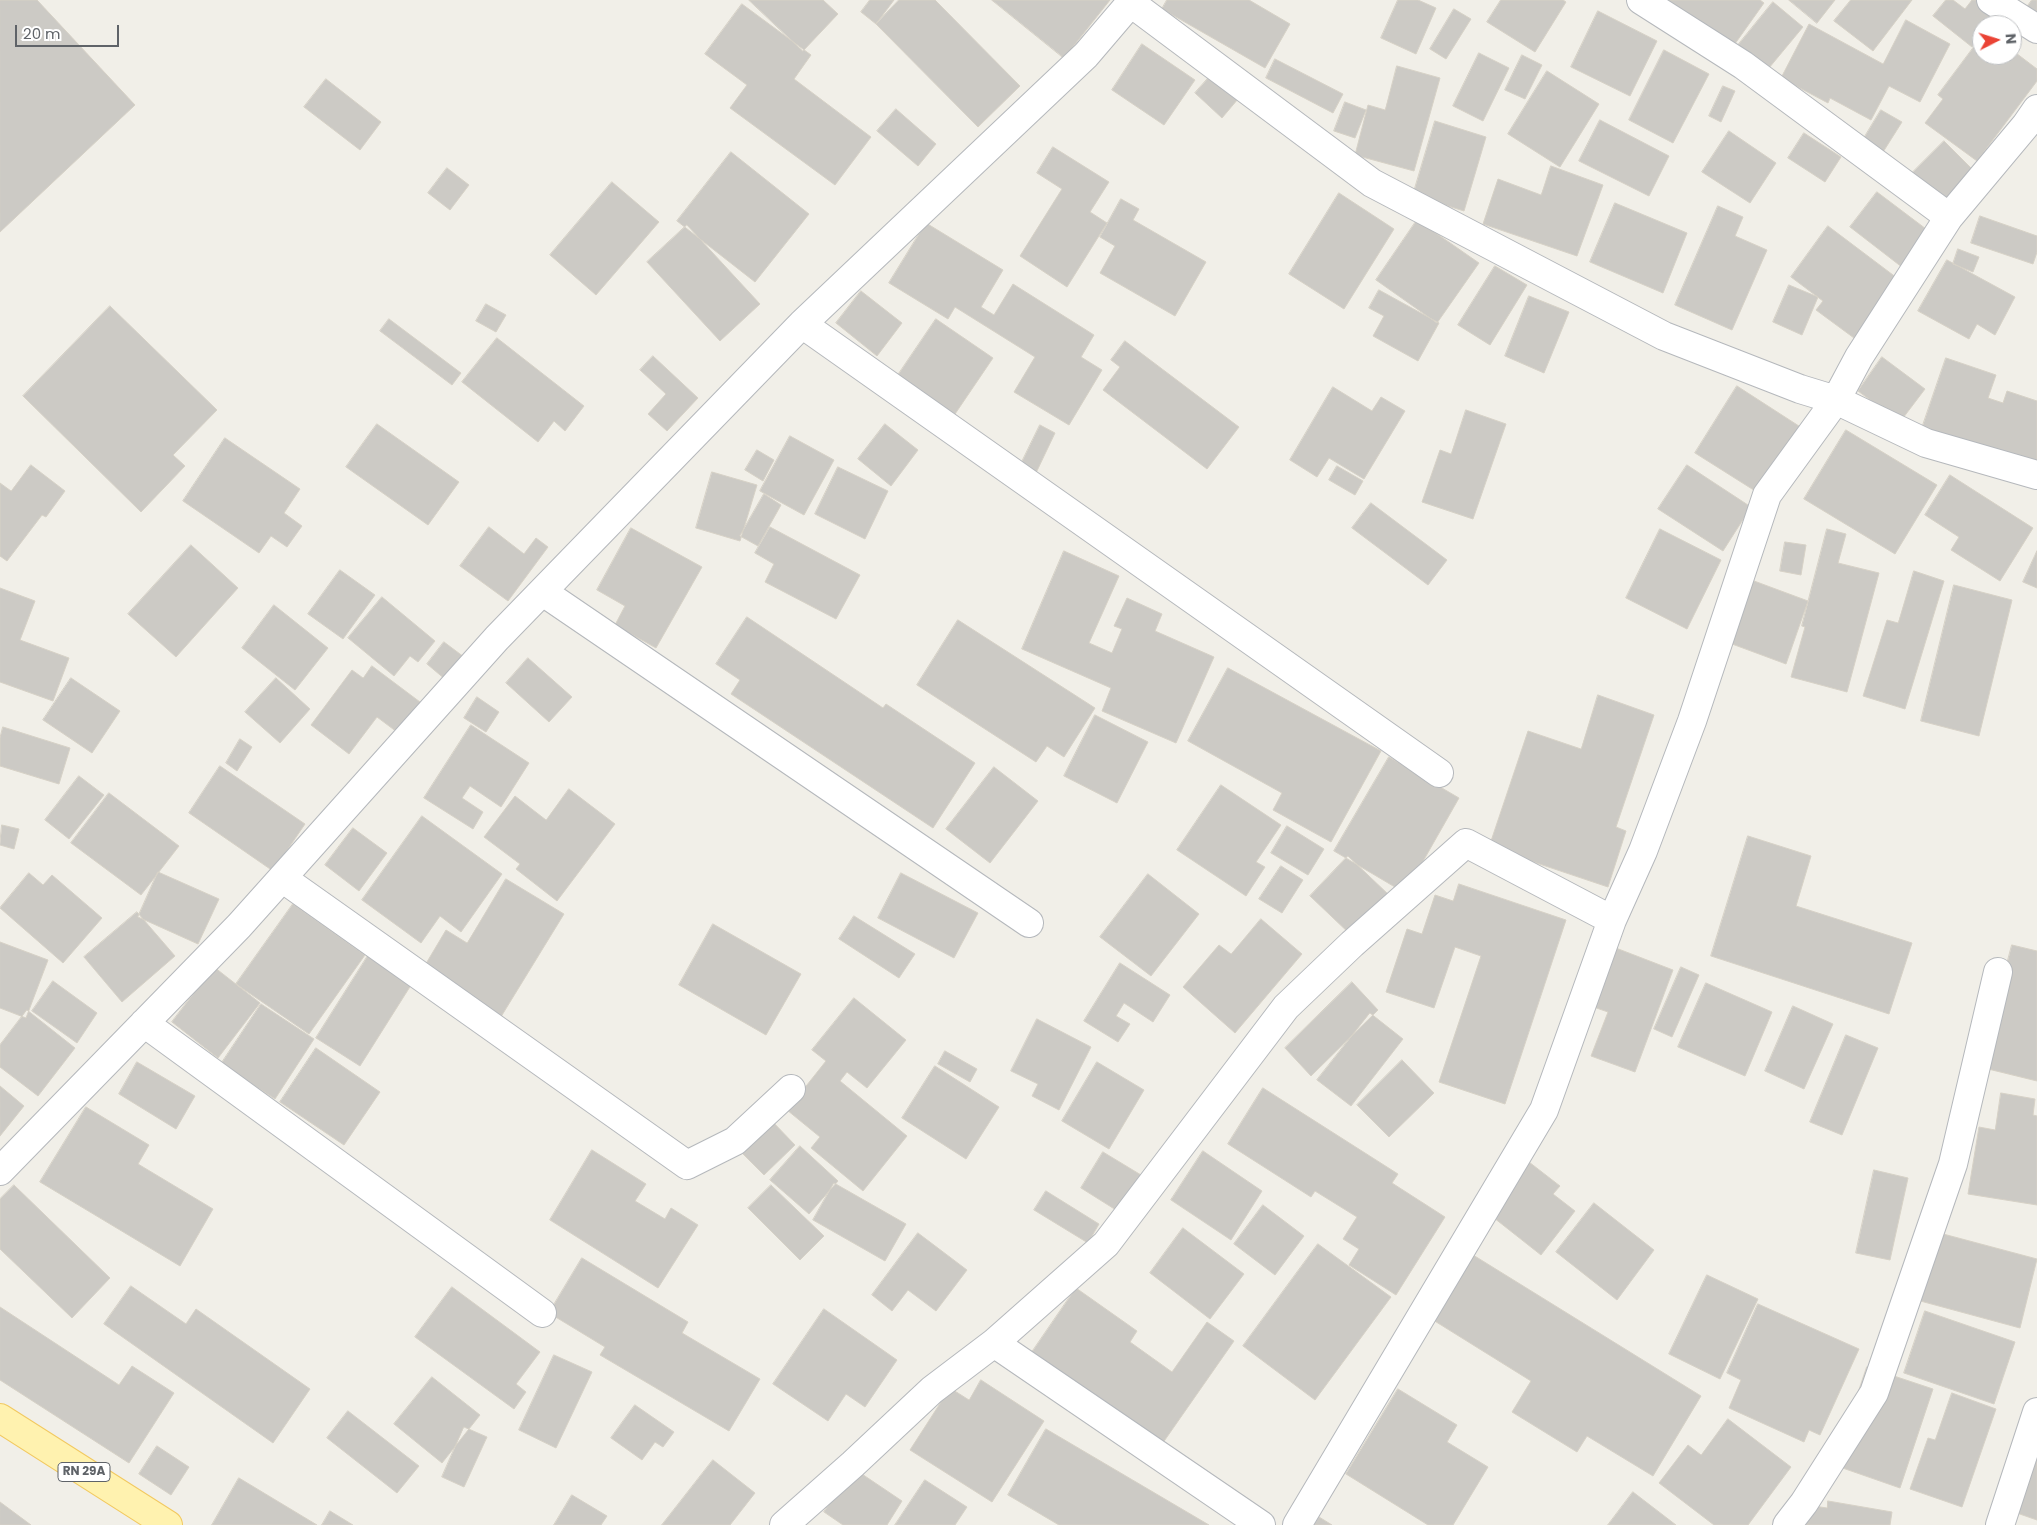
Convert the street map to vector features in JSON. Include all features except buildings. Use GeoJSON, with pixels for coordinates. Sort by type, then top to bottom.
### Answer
{"type":"FeatureCollection","features":[{"type":"Feature","properties":{"kind":"main road","name":"RN 29A"},"geometry":{"type":"LineString","coordinates":[[0,1418],[168,1525]]}},
{"type":"Feature","properties":{"kind":"street"},"geometry":{"type":"LineString","coordinates":[[1641,0],[1743,65],[1949,218]]}},
{"type":"Feature","properties":{"kind":"street"},"geometry":{"type":"LineString","coordinates":[[1991,0],[2037,29]]}},
{"type":"Feature","properties":{"kind":"street"},"geometry":{"type":"LineString","coordinates":[[0,1171],[239,926],[491,646],[802,324],[1086,54],[1132,1],[1372,183],[1664,336],[1800,389],[1836,400],[1926,443],[2037,475]]}},
{"type":"Feature","properties":{"kind":"street"},"geometry":{"type":"LineString","coordinates":[[1297,1525],[1544,1110],[1612,920],[1643,851],[1692,721],[1767,495],[1836,400],[1859,357],[1949,218],[2037,109]]}},
{"type":"Feature","properties":{"kind":"street"},"geometry":{"type":"LineString","coordinates":[[802,324],[1439,773]]}},
{"type":"Feature","properties":{"kind":"street"},"geometry":{"type":"LineString","coordinates":[[543,592],[1029,923]]}},
{"type":"Feature","properties":{"kind":"street"},"geometry":{"type":"LineString","coordinates":[[784,1525],[854,1464],[932,1390],[994,1342],[1106,1244],[1286,1007],[1352,944],[1466,843],[1612,920]]}},
{"type":"Feature","properties":{"kind":"street"},"geometry":{"type":"LineString","coordinates":[[282,878],[687,1165],[735,1141],[790,1089]]}},
{"type":"Feature","properties":{"kind":"street"},"geometry":{"type":"LineString","coordinates":[[1787,1525],[1804,1503],[1874,1393],[1954,1164],[1998,972]]}},
{"type":"Feature","properties":{"kind":"street"},"geometry":{"type":"LineString","coordinates":[[144,1023],[542,1313]]}},
{"type":"Feature","properties":{"kind":"street"},"geometry":{"type":"LineString","coordinates":[[994,1342],[1261,1525]]}},
{"type":"Feature","properties":{"kind":"street"},"geometry":{"type":"LineString","coordinates":[[2000,1525],[2037,1412]]}}]}
